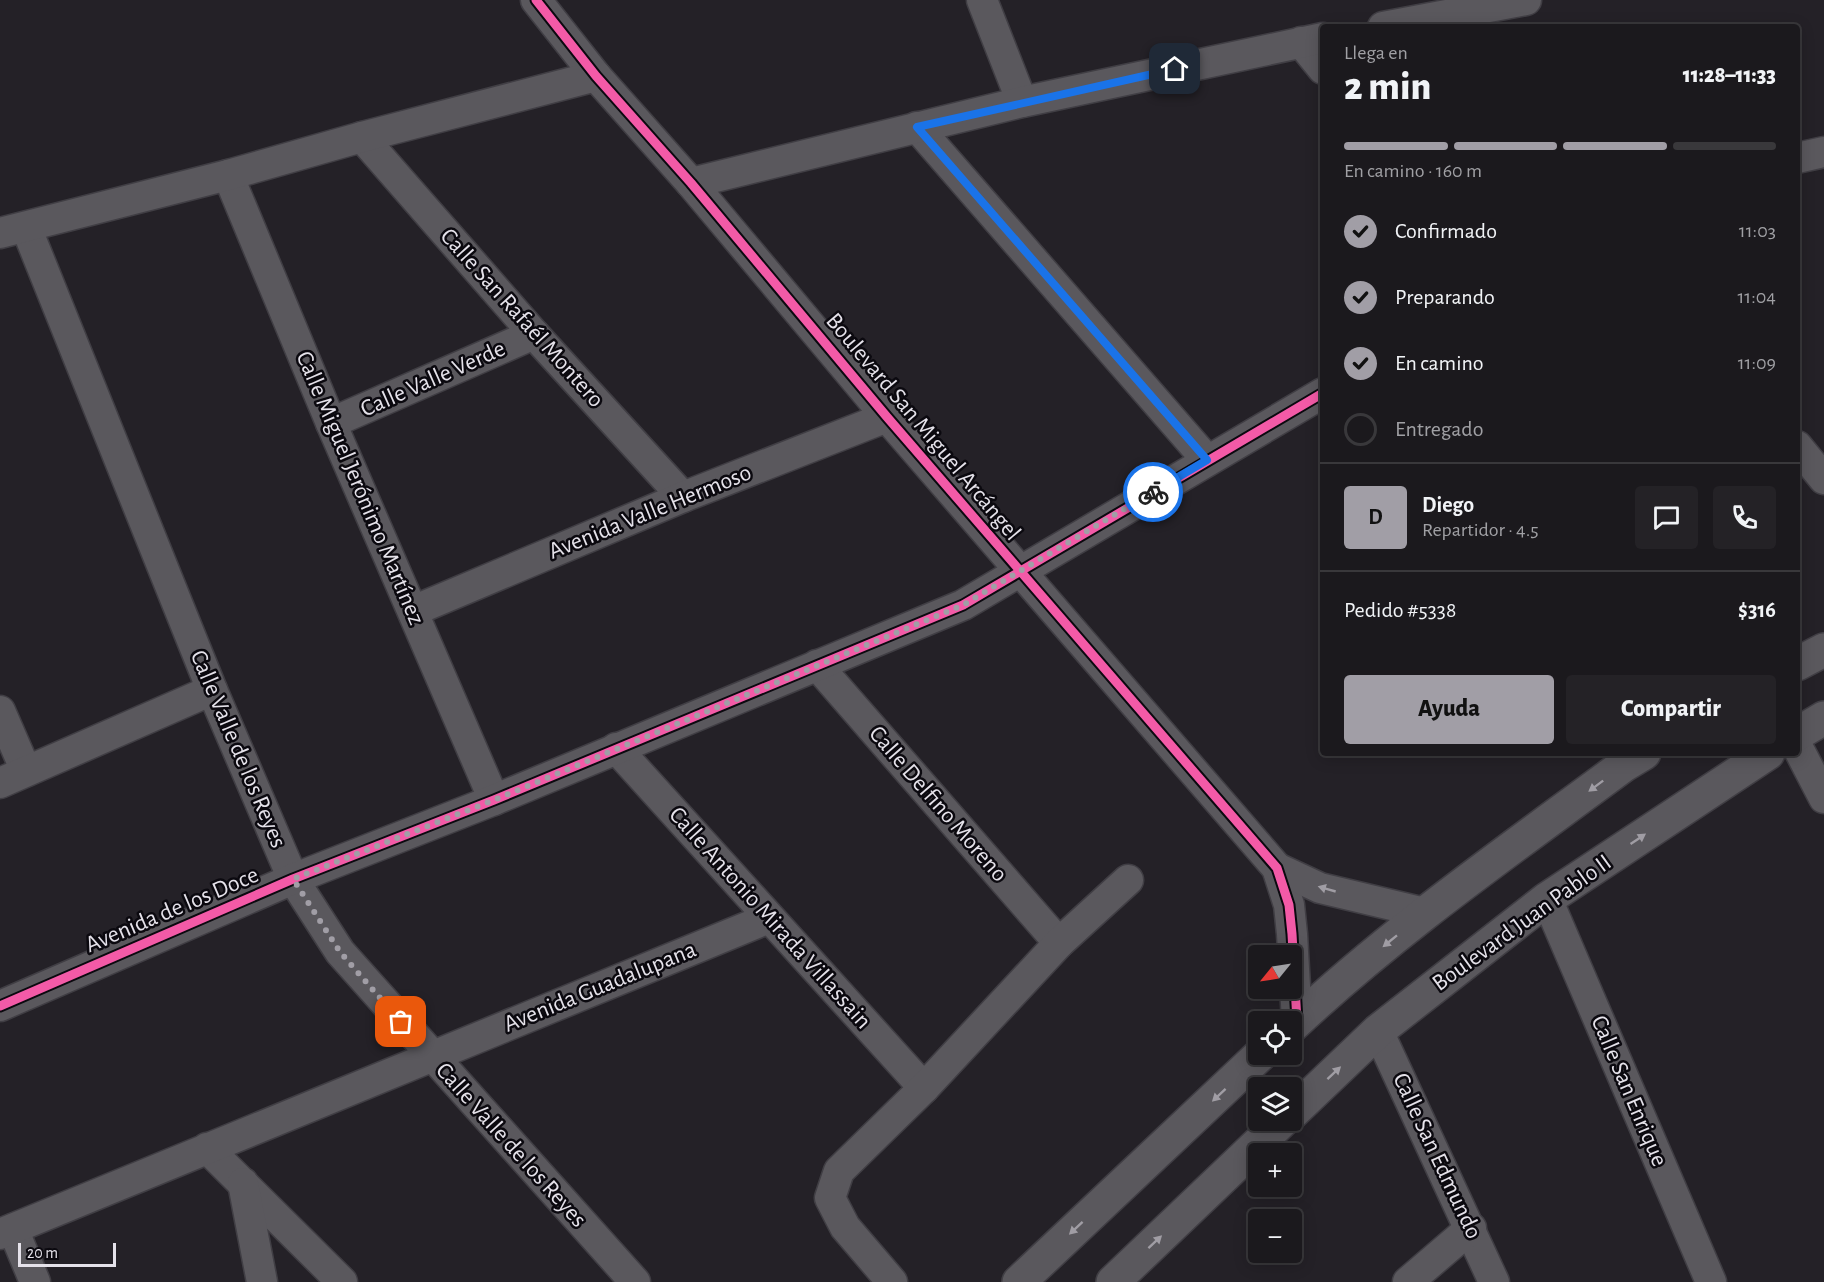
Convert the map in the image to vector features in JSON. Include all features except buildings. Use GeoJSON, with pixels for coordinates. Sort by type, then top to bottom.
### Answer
{"type":"FeatureCollection","features":[{"type":"Feature","properties":{"kind":"street","name":"Boulevard San Miguel Arcángel"},"geometry":{"type":"LineString","coordinates":[[536,0],[597,76],[691,183],[887,417],[1277,868],[1289,905],[1294,1011]]}},
{"type":"Feature","properties":{"kind":"street"},"geometry":{"type":"LineString","coordinates":[[982,0],[1022,102]]}},
{"type":"Feature","properties":{"kind":"street"},"geometry":{"type":"LineString","coordinates":[[1399,24],[1526,0]]}},
{"type":"Feature","properties":{"kind":"street"},"geometry":{"type":"LineString","coordinates":[[691,183],[1022,102],[1312,40],[1320,61]]}},
{"type":"Feature","properties":{"kind":"street"},"geometry":{"type":"LineString","coordinates":[[13,230],[597,76]]}},
{"type":"Feature","properties":{"kind":"street"},"geometry":{"type":"LineString","coordinates":[[917,127],[1207,460]]}},
{"type":"Feature","properties":{"kind":"street","name":"Calle San Rafaél Montero"},"geometry":{"type":"LineString","coordinates":[[362,137],[534,334],[683,497]]}},
{"type":"Feature","properties":{"kind":"street","name":"Calle Miguel Jerónimo Martínez"},"geometry":{"type":"LineString","coordinates":[[228,175],[331,423],[494,800]]}},
{"type":"Feature","properties":{"kind":"street","name":"Calle Valle de los Reyes"},"geometry":{"type":"LineString","coordinates":[[13,230],[293,879],[340,952],[635,1282]]}},
{"type":"Feature","properties":{"kind":"street","name":"Calle Valle Verde"},"geometry":{"type":"LineString","coordinates":[[331,423],[534,334]]}},
{"type":"Feature","properties":{"kind":"street"},"geometry":{"type":"LineString","coordinates":[[616,748],[963,605],[1320,395]]}},
{"type":"Feature","properties":{"kind":"street","name":"Avenida Valle Hermoso"},"geometry":{"type":"LineString","coordinates":[[413,611],[683,497],[887,417]]}},
{"type":"Feature","properties":{"kind":"street"},"geometry":{"type":"LineString","coordinates":[[1800,450],[1824,479]]}},
{"type":"Feature","properties":{"kind":"street"},"geometry":{"type":"LineString","coordinates":[[1800,662],[1824,650]]}},
{"type":"Feature","properties":{"kind":"street","name":"Calle Delfino Moreno"},"geometry":{"type":"LineString","coordinates":[[817,665],[1059,943]]}},
{"type":"Feature","properties":{"kind":"street"},"geometry":{"type":"LineString","coordinates":[[0,711],[13,777],[212,690]]}},
{"type":"Feature","properties":{"kind":"street"},"geometry":{"type":"LineString","coordinates":[[1800,732],[1824,718]]}},
{"type":"Feature","properties":{"kind":"street","name":"Avenida de los Doce"},"geometry":{"type":"LineString","coordinates":[[0,1006],[293,879],[494,800],[616,748]]}},
{"type":"Feature","properties":{"kind":"street","name":"Calle Antonio Mirada Villassain"},"geometry":{"type":"LineString","coordinates":[[616,748],[924,1088]]}},
{"type":"Feature","properties":{"kind":"street"},"geometry":{"type":"LineString","coordinates":[[1800,752],[1824,798]]}},
{"type":"Feature","properties":{"kind":"street"},"geometry":{"type":"LineString","coordinates":[[1302,1016],[1344,978],[1425,913],[1639,756]]}},
{"type":"Feature","properties":{"kind":"street","name":"Boulevard Juan Pablo II"},"geometry":{"type":"LineString","coordinates":[[1302,1103],[1378,1031],[1547,899],[1763,756]]}},
{"type":"Feature","properties":{"kind":"street","name":"Boulevard San Miguel Arcángel"},"geometry":{"type":"LineString","coordinates":[[1277,868],[1320,888],[1425,913]]}},
{"type":"Feature","properties":{"kind":"street"},"geometry":{"type":"LineString","coordinates":[[892,1282],[845,1227],[830,1198],[839,1171],[924,1088],[1059,943],[1128,880]]}},
{"type":"Feature","properties":{"kind":"street","name":"Calle San Enrique"},"geometry":{"type":"LineString","coordinates":[[1547,899],[1711,1282]]}},
{"type":"Feature","properties":{"kind":"street","name":"Avenida Guadalupana"},"geometry":{"type":"LineString","coordinates":[[6,1232],[769,918]]}},
{"type":"Feature","properties":{"kind":"street","name":"Calle San Edmundo"},"geometry":{"type":"LineString","coordinates":[[1378,1031],[1494,1282]]}},
{"type":"Feature","properties":{"kind":"street"},"geometry":{"type":"LineString","coordinates":[[1034,1276],[1250,1065]]}},
{"type":"Feature","properties":{"kind":"street"},"geometry":{"type":"LineString","coordinates":[[1113,1282],[1271,1131]]}},
{"type":"Feature","properties":{"kind":"street"},"geometry":{"type":"LineString","coordinates":[[207,1148],[342,1282]]}},
{"type":"Feature","properties":{"kind":"street"},"geometry":{"type":"LineString","coordinates":[[243,1183],[262,1282]]}},
{"type":"Feature","properties":{"kind":"street"},"geometry":{"type":"LineString","coordinates":[[1408,1282],[1471,1228]]}},
{"type":"Feature","properties":{"kind":"street"},"geometry":{"type":"LineString","coordinates":[[6,1232],[35,1282]]}},
{"type":"Feature","properties":{"kind":"cycle path"},"geometry":{"type":"LineString","coordinates":[[536,0],[596,76],[691,183],[887,417],[1277,868],[1289,905],[1296,1011]]}},
{"type":"Feature","properties":{"kind":"cycle path"},"geometry":{"type":"LineString","coordinates":[[0,1006],[293,879],[494,800],[963,605],[1320,395]]}},
{"type":"Feature","properties":{"kind":"way so far"},"geometry":{"type":"LineString","coordinates":[[401,1022],[340,952],[293,879],[494,800],[963,605],[1153,492]]}},
{"type":"Feature","properties":{"kind":"route"},"geometry":{"type":"LineString","coordinates":[[1153,492],[1207,460],[917,127],[1175,69]]}}]}
